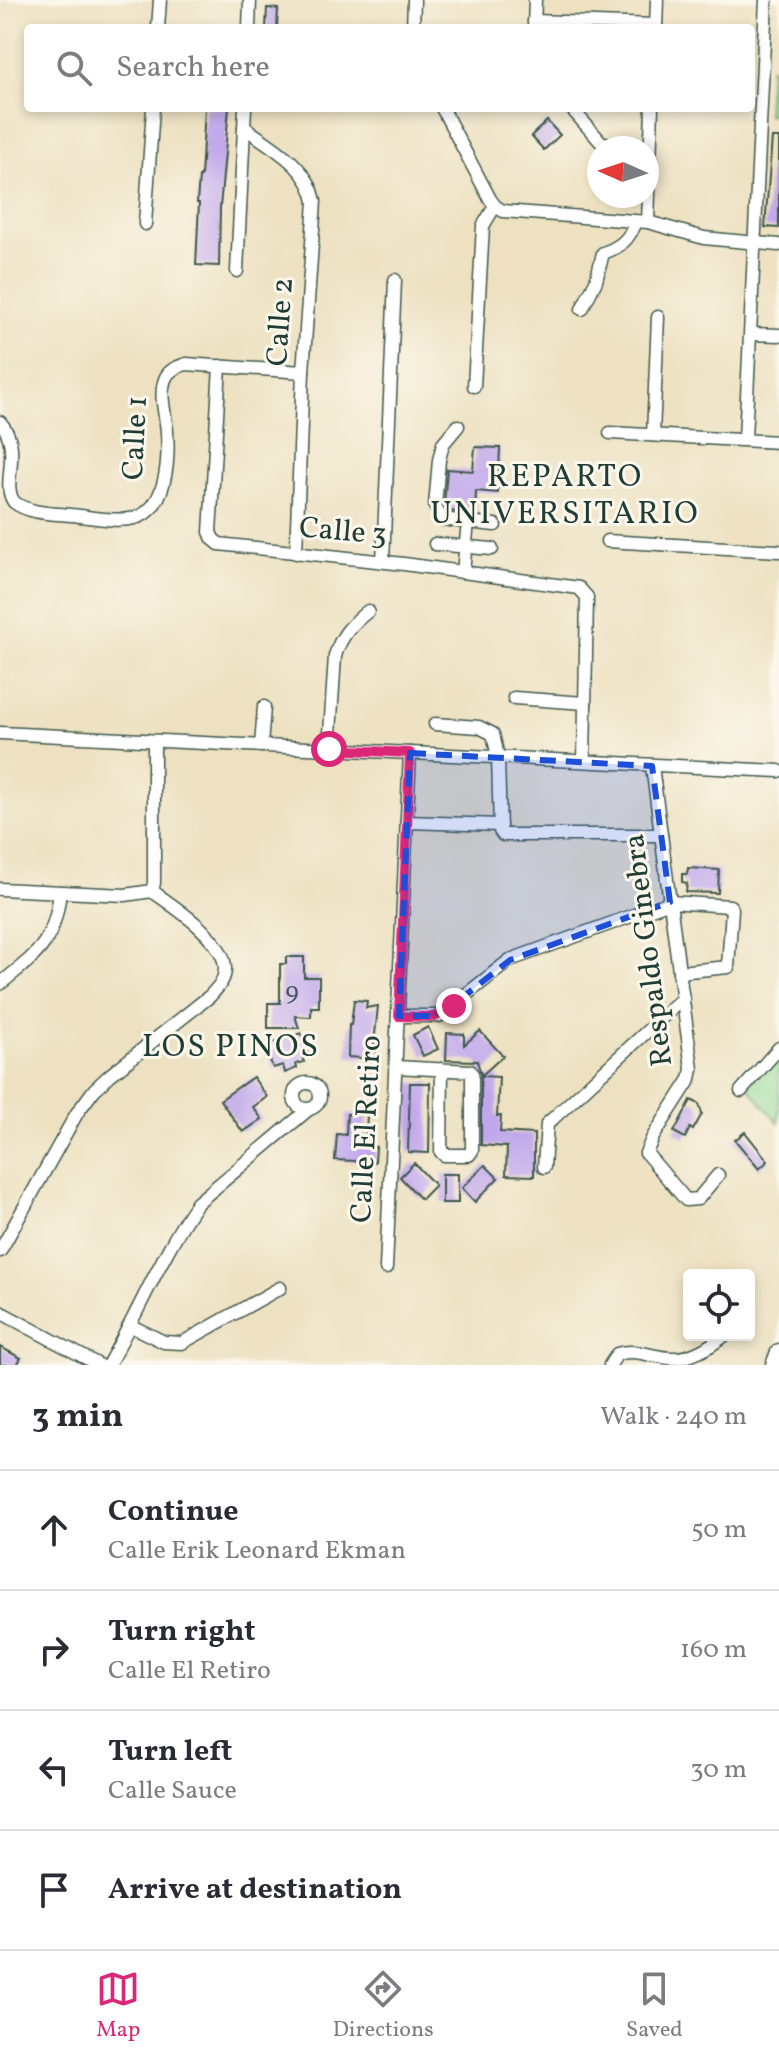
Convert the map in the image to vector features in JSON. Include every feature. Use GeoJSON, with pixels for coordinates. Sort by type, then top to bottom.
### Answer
{"type":"FeatureCollection","features":[{"type":"Feature","properties":{"kind":"main road"},"geometry":{"type":"LineString","coordinates":[[774,1365],[779,1352]]}},
{"type":"Feature","properties":{"kind":"street"},"geometry":{"type":"LineString","coordinates":[[158,24],[160,0]]}},
{"type":"Feature","properties":{"kind":"street"},"geometry":{"type":"LineString","coordinates":[[249,24],[250,0]]}},
{"type":"Feature","properties":{"kind":"street"},"geometry":{"type":"LineString","coordinates":[[413,24],[414,0]]}},
{"type":"Feature","properties":{"kind":"street"},"geometry":{"type":"LineString","coordinates":[[534,24],[535,0]]}},
{"type":"Feature","properties":{"kind":"street"},"geometry":{"type":"LineString","coordinates":[[656,24],[657,0]]}},
{"type":"Feature","properties":{"kind":"street"},"geometry":{"type":"LineString","coordinates":[[745,439],[766,0]]}},
{"type":"Feature","properties":{"kind":"street"},"geometry":{"type":"LineString","coordinates":[[145,224],[153,112]]}},
{"type":"Feature","properties":{"kind":"street"},"geometry":{"type":"LineString","coordinates":[[237,271],[245,112]]}},
{"type":"Feature","properties":{"kind":"street"},"geometry":{"type":"LineString","coordinates":[[444,112],[495,206],[513,213],[642,222],[704,238],[779,245]]}},
{"type":"Feature","properties":{"kind":"street"},"geometry":{"type":"LineString","coordinates":[[575,112],[596,136]]}},
{"type":"Feature","properties":{"kind":"street"},"geometry":{"type":"LineString","coordinates":[[650,136],[652,112]]}},
{"type":"Feature","properties":{"kind":"street","name":"Calle 2"},"geometry":{"type":"LineString","coordinates":[[244,127],[303,171],[312,185],[315,201],[303,372],[296,553]]}},
{"type":"Feature","properties":{"kind":"street"},"geometry":{"type":"LineString","coordinates":[[474,386],[483,226],[495,206]]}},
{"type":"Feature","properties":{"kind":"street"},"geometry":{"type":"LineString","coordinates":[[582,309],[596,281],[603,253],[625,242],[642,222],[643,208]]}},
{"type":"Feature","properties":{"kind":"street"},"geometry":{"type":"LineString","coordinates":[[383,561],[395,280]]}},
{"type":"Feature","properties":{"kind":"street"},"geometry":{"type":"LineString","coordinates":[[653,435],[658,317]]}},
{"type":"Feature","properties":{"kind":"street"},"geometry":{"type":"LineString","coordinates":[[751,334],[779,335]]}},
{"type":"Feature","properties":{"kind":"street","name":"Calle 1"},"geometry":{"type":"LineString","coordinates":[[0,422],[7,430],[12,448],[5,484],[11,500],[27,509],[93,518],[135,518],[151,509],[161,491],[168,435],[162,400],[165,379],[172,370],[186,364],[303,372]]}},
{"type":"Feature","properties":{"kind":"street","name":"Calle 3"},"geometry":{"type":"LineString","coordinates":[[220,366],[210,532],[213,539],[219,544],[383,561],[579,588],[587,597],[584,761]]}},
{"type":"Feature","properties":{"kind":"street"},"geometry":{"type":"LineString","coordinates":[[458,426],[441,449],[435,506],[441,519],[495,525]]}},
{"type":"Feature","properties":{"kind":"street"},"geometry":{"type":"LineString","coordinates":[[610,433],[779,442]]}},
{"type":"Feature","properties":{"kind":"street"},"geometry":{"type":"LineString","coordinates":[[463,572],[468,522]]}},
{"type":"Feature","properties":{"kind":"street"},"geometry":{"type":"LineString","coordinates":[[607,541],[779,551]]}},
{"type":"Feature","properties":{"kind":"street"},"geometry":{"type":"LineString","coordinates":[[435,544],[492,549]]}},
{"type":"Feature","properties":{"kind":"street"},"geometry":{"type":"LineString","coordinates":[[329,749],[335,656],[339,642],[349,627],[368,611]]}},
{"type":"Feature","properties":{"kind":"street"},"geometry":{"type":"LineString","coordinates":[[514,698],[585,703]]}},
{"type":"Feature","properties":{"kind":"street"},"geometry":{"type":"LineString","coordinates":[[261,746],[264,707]]}},
{"type":"Feature","properties":{"kind":"street"},"geometry":{"type":"LineString","coordinates":[[435,724],[479,727],[491,731],[498,757],[502,830]]}},
{"type":"Feature","properties":{"kind":"street"},"geometry":{"type":"LineString","coordinates":[[0,733],[779,771]]}},
{"type":"Feature","properties":{"kind":"street"},"geometry":{"type":"LineString","coordinates":[[152,891],[154,741]]}},
{"type":"Feature","properties":{"kind":"street","name":"Calle El Retiro"},"geometry":{"type":"LineString","coordinates":[[386,1268],[410,753]]}},
{"type":"Feature","properties":{"kind":"street","name":"Respaldo Ginebra"},"geometry":{"type":"LineString","coordinates":[[652,766],[691,1074],[646,1153],[686,1200],[698,1199],[718,1175]]}},
{"type":"Feature","properties":{"kind":"street"},"geometry":{"type":"LineString","coordinates":[[407,822],[502,830],[661,835]]}},
{"type":"Feature","properties":{"kind":"street"},"geometry":{"type":"LineString","coordinates":[[0,889],[125,895],[152,891],[197,925],[218,947],[225,971],[221,984],[210,996],[94,1090],[77,1113],[0,1251]]}},
{"type":"Feature","properties":{"kind":"street"},"geometry":{"type":"LineString","coordinates":[[0,984],[46,943],[58,917],[60,892]]}},
{"type":"Feature","properties":{"kind":"street"},"geometry":{"type":"LineString","coordinates":[[399,1016],[439,1016],[510,960],[670,902],[727,906],[732,909],[728,967],[679,972]]}},
{"type":"Feature","properties":{"kind":"street"},"geometry":{"type":"LineString","coordinates":[[544,1167],[547,1124],[683,998]]}},
{"type":"Feature","properties":{"kind":"street"},"geometry":{"type":"LineString","coordinates":[[741,1091],[779,1048]]}},
{"type":"Feature","properties":{"kind":"street"},"geometry":{"type":"LineString","coordinates":[[396,1067],[442,1069],[470,1071],[472,1151],[469,1155],[444,1155],[441,1152],[442,1069]]}},
{"type":"Feature","properties":{"kind":"street"},"geometry":{"type":"LineString","coordinates":[[108,1365],[185,1219],[197,1203],[309,1109]]}},
{"type":"Feature","properties":{"kind":"street"},"geometry":{"type":"LineString","coordinates":[[131,1326],[164,1342],[182,1343],[280,1288]]}},
{"type":"Feature","properties":{"kind":"street"},"geometry":{"type":"LineString","coordinates":[[0,1312],[99,1365]]}},
{"type":"Feature","properties":{"kind":"street"},"geometry":{"type":"LineString","coordinates":[[610,1365],[617,1354],[629,1351],[675,1359],[694,1354],[715,1341]]}},
{"type":"Feature","properties":{"kind":"highlighted area"},"geometry":{"type":"Polygon","coordinates":[[[410,753],[652,766],[670,902],[510,960],[439,1016],[399,1016],[410,753]]]}},
{"type":"Feature","properties":{"kind":"green space"},"geometry":{"type":"Polygon","coordinates":[[[770,68],[779,68],[779,115],[767,114],[770,68]]]}},
{"type":"Feature","properties":{"kind":"green space"},"geometry":{"type":"Polygon","coordinates":[[[779,1051],[779,1123],[747,1086],[779,1051]]]}},
{"type":"Feature","properties":{"kind":"building"},"geometry":{"type":"Polygon","coordinates":[[[267,8],[278,9],[277,24],[266,24],[267,8]]]}},
{"type":"Feature","properties":{"kind":"building"},"geometry":{"type":"Polygon","coordinates":[[[205,112],[229,112],[220,208],[219,266],[196,265],[197,203],[205,112]]]}},
{"type":"Feature","properties":{"kind":"building"},"geometry":{"type":"Polygon","coordinates":[[[547,121],[560,135],[544,150],[531,136],[547,121]]]}},
{"type":"Feature","properties":{"kind":"building"},"geometry":{"type":"Polygon","coordinates":[[[772,138],[779,138],[779,228],[765,227],[772,138]]]}},
{"type":"Feature","properties":{"kind":"building"},"geometry":{"type":"Polygon","coordinates":[[[475,447],[500,448],[498,493],[476,491],[475,513],[447,511],[444,504],[447,469],[473,471],[475,447]]]}},
{"type":"Feature","properties":{"kind":"building"},"geometry":{"type":"Polygon","coordinates":[[[688,868],[719,870],[718,893],[686,892],[687,883],[682,882],[682,874],[687,874],[688,868]]]}},
{"type":"Feature","properties":{"kind":"building"},"geometry":{"type":"Polygon","coordinates":[[[286,957],[304,957],[304,977],[319,977],[319,1007],[311,1007],[311,1017],[295,1016],[299,1028],[268,1028],[268,1003],[280,1003],[280,964],[286,964],[286,957]]]}},
{"type":"Feature","properties":{"kind":"building"},"geometry":{"type":"Polygon","coordinates":[[[354,1000],[367,1001],[366,1008],[378,1006],[376,1052],[367,1053],[362,1058],[348,1057],[354,1000]]]}},
{"type":"Feature","properties":{"kind":"building"},"geometry":{"type":"Polygon","coordinates":[[[428,1027],[438,1049],[423,1056],[413,1035],[428,1027]]]}},
{"type":"Feature","properties":{"kind":"building"},"geometry":{"type":"Polygon","coordinates":[[[480,1031],[503,1056],[481,1076],[477,1061],[446,1060],[447,1033],[464,1034],[464,1045],[480,1031]]]}},
{"type":"Feature","properties":{"kind":"building"},"geometry":{"type":"Polygon","coordinates":[[[301,1033],[308,1054],[302,1056],[304,1062],[285,1073],[283,1065],[273,1068],[265,1046],[301,1033]]]}},
{"type":"Feature","properties":{"kind":"building"},"geometry":{"type":"Polygon","coordinates":[[[481,1076],[499,1077],[497,1116],[501,1116],[500,1132],[534,1134],[534,1176],[506,1175],[507,1147],[481,1145],[481,1076]]]}},
{"type":"Feature","properties":{"kind":"building"},"geometry":{"type":"Polygon","coordinates":[[[253,1077],[267,1097],[253,1107],[262,1119],[243,1132],[220,1100],[253,1077]]]}},
{"type":"Feature","properties":{"kind":"building"},"geometry":{"type":"Polygon","coordinates":[[[410,1083],[430,1083],[429,1153],[408,1152],[410,1083]]]}},
{"type":"Feature","properties":{"kind":"building"},"geometry":{"type":"Polygon","coordinates":[[[691,1100],[699,1104],[702,1114],[685,1138],[674,1132],[691,1100]]]}},
{"type":"Feature","properties":{"kind":"building"},"geometry":{"type":"Polygon","coordinates":[[[347,1114],[367,1115],[365,1146],[376,1147],[375,1162],[335,1160],[337,1134],[346,1135],[347,1114]]]}},
{"type":"Feature","properties":{"kind":"building"},"geometry":{"type":"Polygon","coordinates":[[[745,1132],[768,1161],[759,1169],[735,1140],[745,1132]]]}},
{"type":"Feature","properties":{"kind":"building"},"geometry":{"type":"Polygon","coordinates":[[[414,1163],[435,1185],[421,1199],[400,1177],[414,1163]]]}},
{"type":"Feature","properties":{"kind":"building"},"geometry":{"type":"Polygon","coordinates":[[[485,1165],[498,1178],[475,1202],[462,1188],[485,1165]]]}},
{"type":"Feature","properties":{"kind":"building"},"geometry":{"type":"Polygon","coordinates":[[[442,1174],[458,1174],[458,1203],[442,1203],[442,1174]]]}},
{"type":"Feature","properties":{"kind":"building"},"geometry":{"type":"Polygon","coordinates":[[[0,1347],[21,1358],[17,1365],[0,1365],[0,1347]]]}},
{"type":"Feature","properties":{"kind":"district","name":"REPARTO UNIVERSITARIO"},"geometry":{"type":"Point","coordinates":[565,496]}},
{"type":"Feature","properties":{"kind":"district","name":"LOS PINOS"},"geometry":{"type":"Point","coordinates":[231,1048]}},
{"type":"Feature","properties":{"kind":"route"},"geometry":{"type":"LineString","coordinates":[[329,749],[410,753],[399,1016],[434,1017],[454,1006]]}}]}
